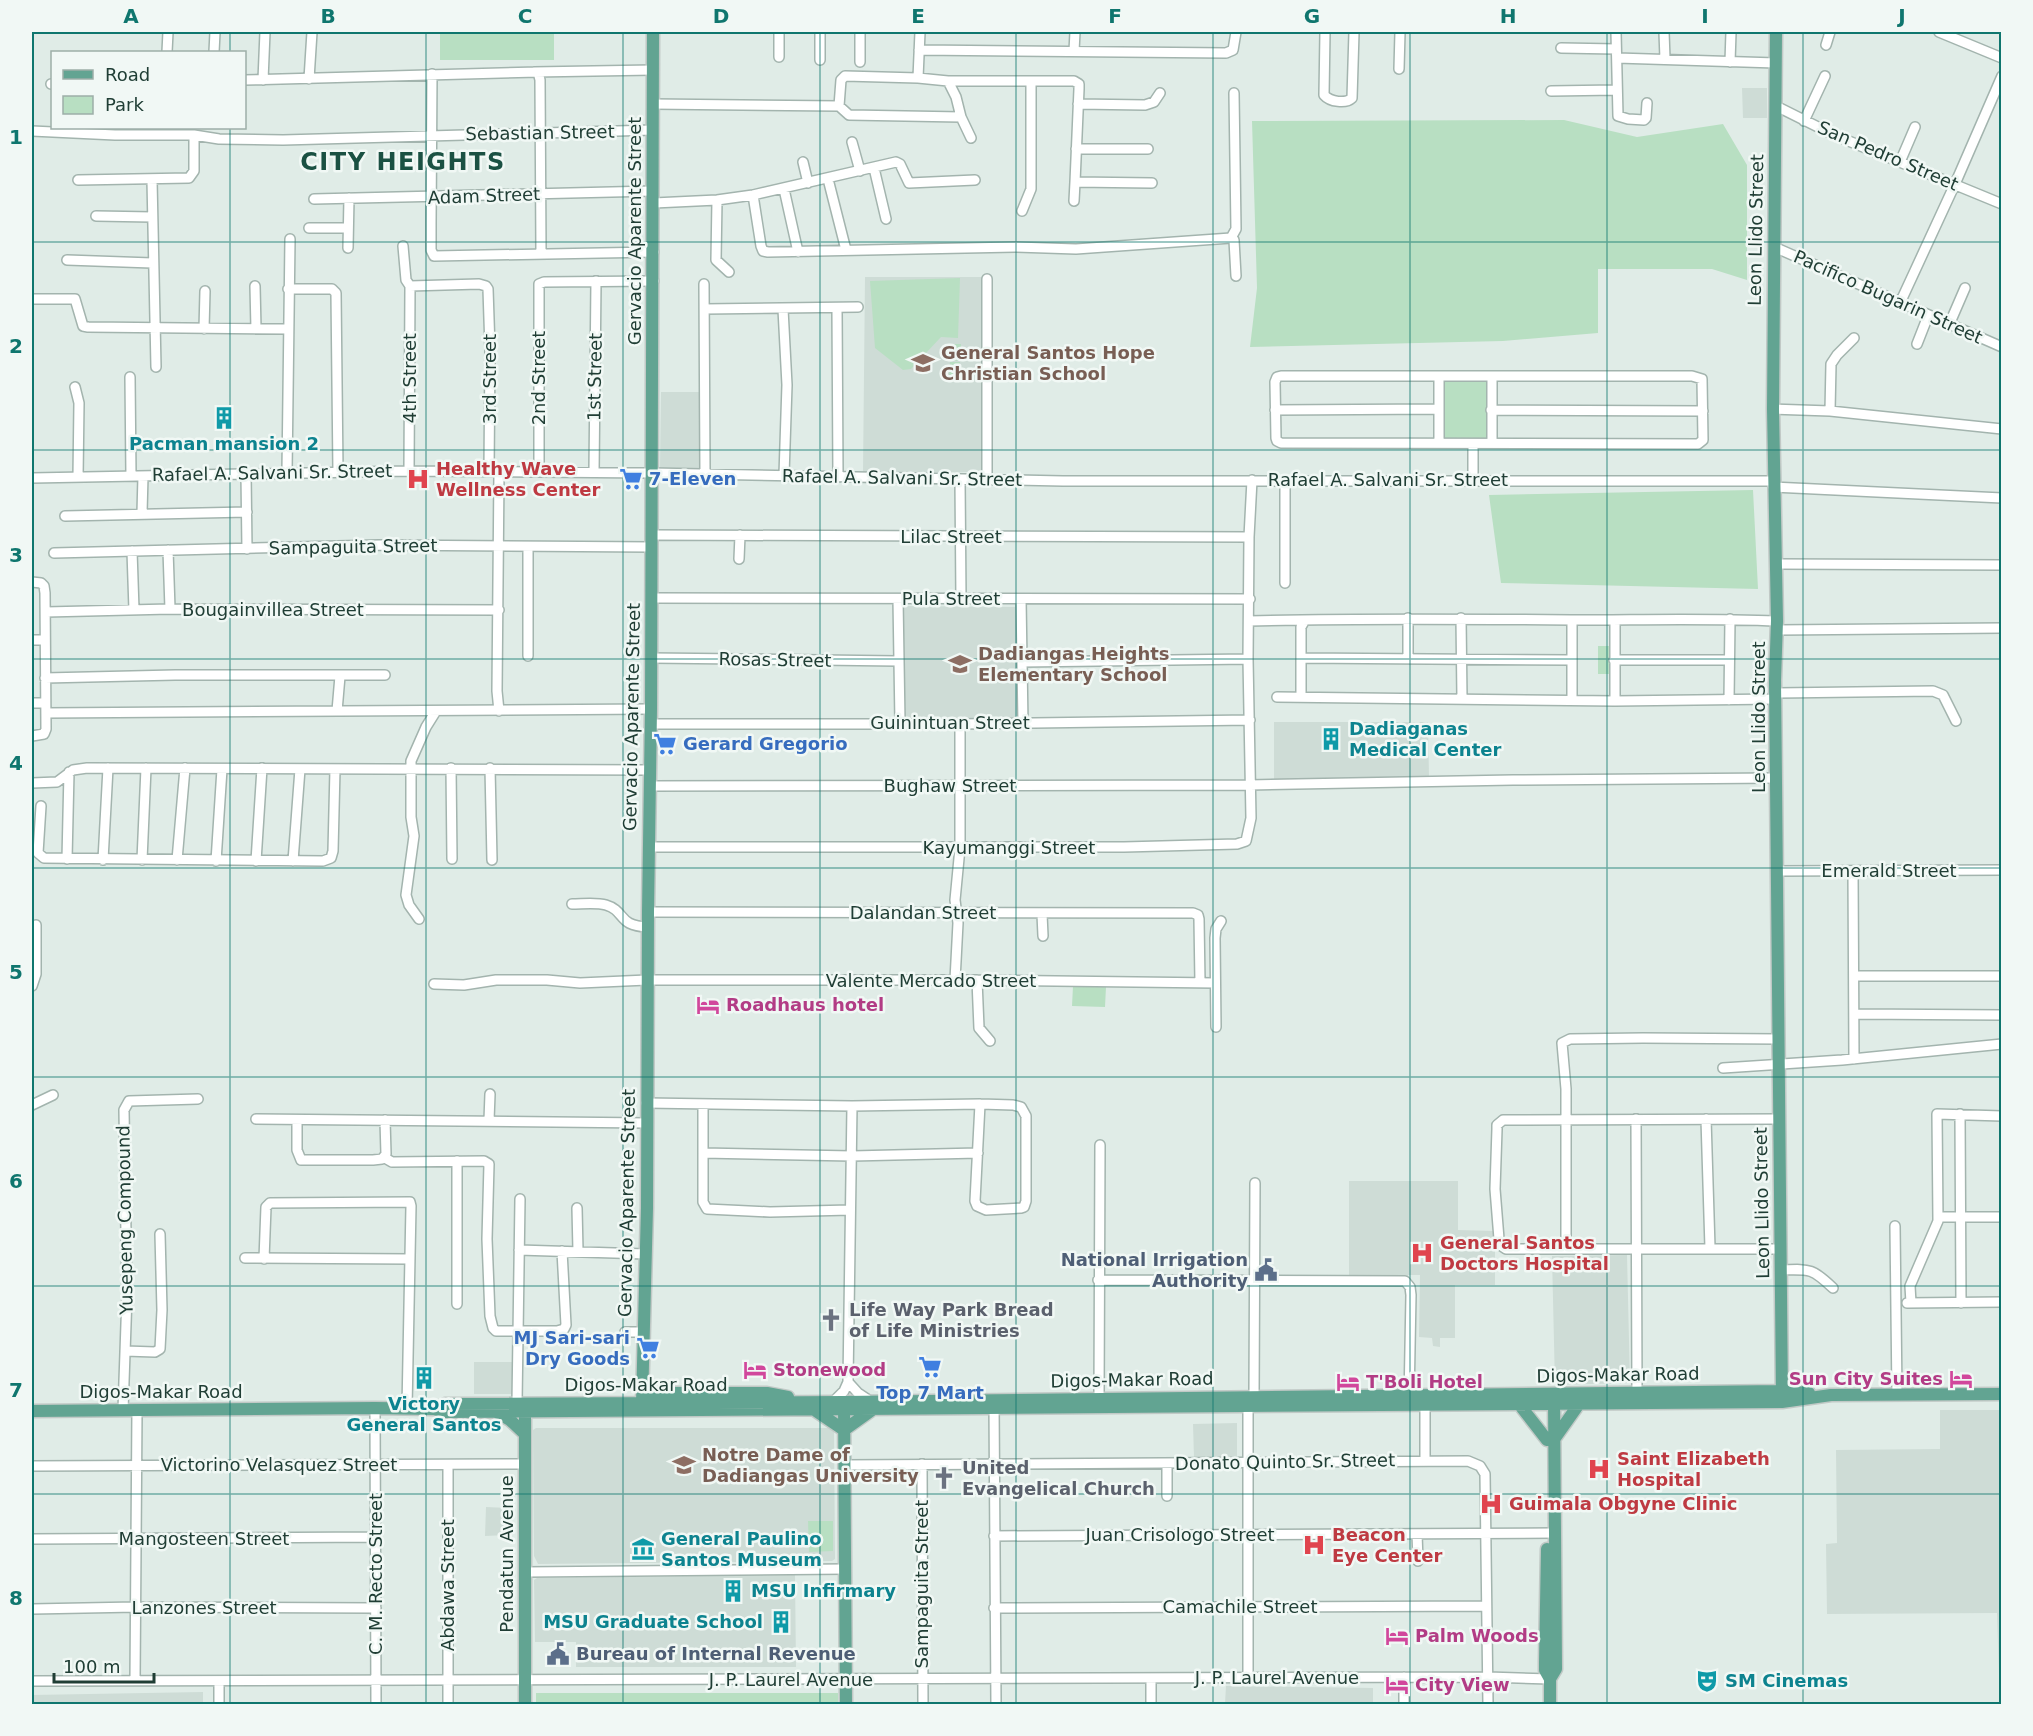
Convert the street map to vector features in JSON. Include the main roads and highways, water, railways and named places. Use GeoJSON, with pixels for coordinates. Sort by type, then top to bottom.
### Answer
{"type":"FeatureCollection","features":[{"type":"Feature","properties":{"kind":"main road","name":"Gervacio Aparente Street"},"geometry":{"type":"LineString","coordinates":[[642,1403],[646,1254],[651,723],[653,32]]}},
{"type":"Feature","properties":{"kind":"main road","name":"Leon Llido Street"},"geometry":{"type":"LineString","coordinates":[[1776,32],[1773,484],[1777,625],[1776,778],[1782,1396]]}},
{"type":"Feature","properties":{"kind":"main road"},"geometry":{"type":"LineString","coordinates":[[642,1386],[654,1393],[767,1393],[811,1406],[844,1430]]}},
{"type":"Feature","properties":{"kind":"main road","name":"Digos-Makar Road"},"geometry":{"type":"LineString","coordinates":[[32,1411],[407,1408],[434,1409],[445,1412],[496,1412],[523,1406],[552,1412],[841,1405],[1550,1399],[1637,1392],[1782,1396]]}},
{"type":"Feature","properties":{"kind":"main road","name":"Digos-Makar Road"},"geometry":{"type":"LineString","coordinates":[[1425,1400],[1520,1404],[1550,1399],[1579,1404],[1782,1396],[2001,1394]]}},
{"type":"Feature","properties":{"kind":"main road","name":"Digos-Makar Road"},"geometry":{"type":"LineString","coordinates":[[994,1405],[1099,1399],[1251,1402]]}},
{"type":"Feature","properties":{"kind":"main road"},"geometry":{"type":"LineString","coordinates":[[1550,1399],[1551,1533],[1556,1669],[1550,1679],[1550,1704]]}},
{"type":"Feature","properties":{"kind":"main road","name":"Digos-Makar Road"},"geometry":{"type":"LineString","coordinates":[[434,1409],[445,1404],[523,1406],[642,1403],[811,1406]]}},
{"type":"Feature","properties":{"kind":"main road"},"geometry":{"type":"LineString","coordinates":[[1520,1404],[1550,1440]]}},
{"type":"Feature","properties":{"kind":"main road"},"geometry":{"type":"LineString","coordinates":[[1550,1440],[1579,1404]]}},
{"type":"Feature","properties":{"kind":"main road"},"geometry":{"type":"LineString","coordinates":[[841,1405],[844,1430],[846,1704]]}},
{"type":"Feature","properties":{"kind":"main road","name":"Pendatun Avenue"},"geometry":{"type":"LineString","coordinates":[[523,1406],[526,1464],[525,1704]]}},
{"type":"Feature","properties":{"kind":"main road"},"geometry":{"type":"LineString","coordinates":[[844,1430],[871,1406]]}},
{"type":"Feature","properties":{"kind":"main road"},"geometry":{"type":"LineString","coordinates":[[496,1412],[510,1420],[525,1434],[552,1412]]}},
{"type":"Feature","properties":{"kind":"place","name":"General Santos Hope Christian School"},"geometry":{"type":"Point","coordinates":[923,363]}},
{"type":"Feature","properties":{"kind":"place","name":"Pacman mansion 2"},"geometry":{"type":"Point","coordinates":[224,418]}},
{"type":"Feature","properties":{"kind":"place","name":"Healthy Wave Wellness Center"},"geometry":{"type":"Point","coordinates":[418,479]}},
{"type":"Feature","properties":{"kind":"place","name":"7-Eleven"},"geometry":{"type":"Point","coordinates":[631,479]}},
{"type":"Feature","properties":{"kind":"place","name":"Dadiangas Heights Elementary School"},"geometry":{"type":"Point","coordinates":[960,664]}},
{"type":"Feature","properties":{"kind":"place","name":"Dadiaganas Medical Center"},"geometry":{"type":"Point","coordinates":[1331,739]}},
{"type":"Feature","properties":{"kind":"place","name":"Gerard Gregorio"},"geometry":{"type":"Point","coordinates":[665,744]}},
{"type":"Feature","properties":{"kind":"place","name":"Roadhaus hotel"},"geometry":{"type":"Point","coordinates":[708,1005]}},
{"type":"Feature","properties":{"kind":"place","name":"General Santos Doctors Hospital"},"geometry":{"type":"Point","coordinates":[1422,1253]}},
{"type":"Feature","properties":{"kind":"place","name":"National Irrigation Authority"},"geometry":{"type":"Point","coordinates":[1266,1270]}},
{"type":"Feature","properties":{"kind":"place","name":"Life Way Park Bread of Life Ministries"},"geometry":{"type":"Point","coordinates":[831,1320]}},
{"type":"Feature","properties":{"kind":"place","name":"MJ Sari-sari Dry Goods"},"geometry":{"type":"Point","coordinates":[648,1348]}},
{"type":"Feature","properties":{"kind":"place","name":"Top 7 Mart"},"geometry":{"type":"Point","coordinates":[930,1367]}},
{"type":"Feature","properties":{"kind":"place","name":"Stonewood"},"geometry":{"type":"Point","coordinates":[755,1370]}},
{"type":"Feature","properties":{"kind":"place","name":"Victory General Santos"},"geometry":{"type":"Point","coordinates":[424,1378]}},
{"type":"Feature","properties":{"kind":"place","name":"Sun City Suites"},"geometry":{"type":"Point","coordinates":[1961,1379]}},
{"type":"Feature","properties":{"kind":"place","name":"T'Boli Hotel"},"geometry":{"type":"Point","coordinates":[1348,1382]}},
{"type":"Feature","properties":{"kind":"place","name":"Notre Dame of Dadiangas University"},"geometry":{"type":"Point","coordinates":[684,1465]}},
{"type":"Feature","properties":{"kind":"place","name":"Saint Elizabeth Hospital"},"geometry":{"type":"Point","coordinates":[1599,1469]}},
{"type":"Feature","properties":{"kind":"place","name":"United Evangelical Church"},"geometry":{"type":"Point","coordinates":[944,1478]}},
{"type":"Feature","properties":{"kind":"place","name":"Guimala Obgyne Clinic"},"geometry":{"type":"Point","coordinates":[1491,1504]}},
{"type":"Feature","properties":{"kind":"place","name":"Beacon Eye Center"},"geometry":{"type":"Point","coordinates":[1314,1545]}},
{"type":"Feature","properties":{"kind":"place","name":"General Paulino Santos Museum"},"geometry":{"type":"Point","coordinates":[643,1549]}},
{"type":"Feature","properties":{"kind":"place","name":"MSU Infirmary"},"geometry":{"type":"Point","coordinates":[733,1591]}},
{"type":"Feature","properties":{"kind":"place","name":"MSU Graduate School"},"geometry":{"type":"Point","coordinates":[781,1622]}},
{"type":"Feature","properties":{"kind":"place","name":"Palm Woods"},"geometry":{"type":"Point","coordinates":[1397,1636]}},
{"type":"Feature","properties":{"kind":"place","name":"Bureau of Internal Revenue"},"geometry":{"type":"Point","coordinates":[558,1654]}},
{"type":"Feature","properties":{"kind":"place","name":"SM Cinemas"},"geometry":{"type":"Point","coordinates":[1707,1681]}},
{"type":"Feature","properties":{"kind":"place","name":"City View"},"geometry":{"type":"Point","coordinates":[1397,1685]}},
{"type":"Feature","properties":{"kind":"district","name":"CITY HEIGHTS"},"geometry":{"type":"Point","coordinates":[403,162]}}]}
